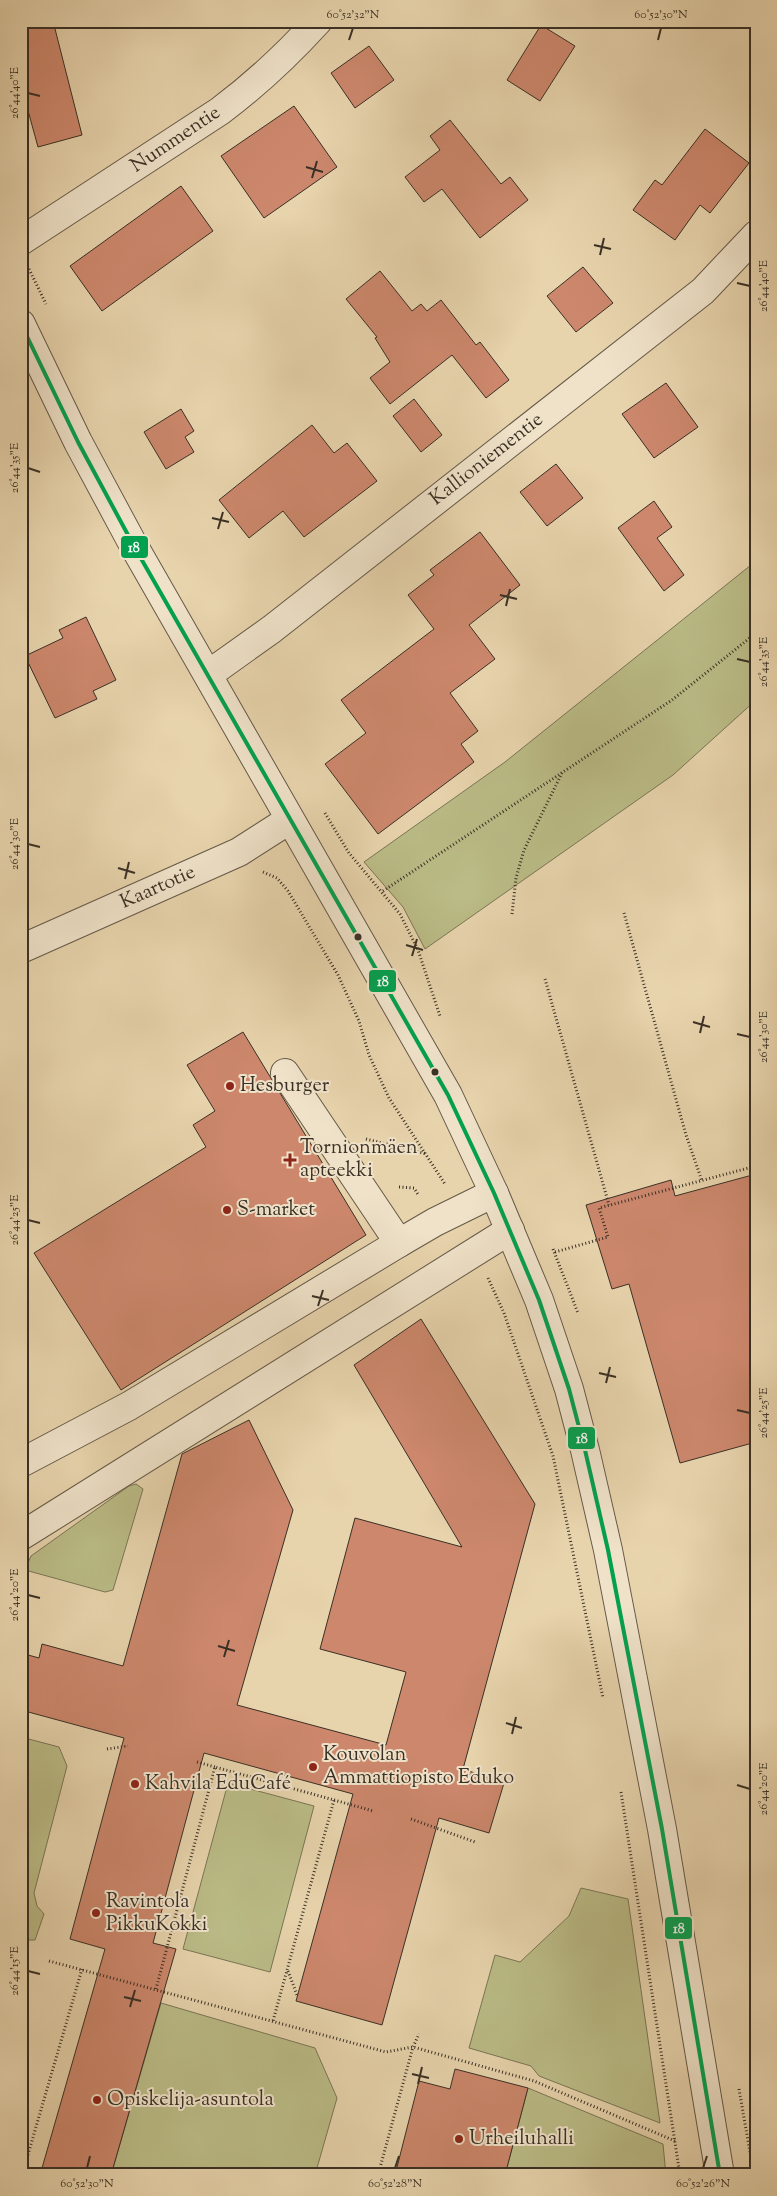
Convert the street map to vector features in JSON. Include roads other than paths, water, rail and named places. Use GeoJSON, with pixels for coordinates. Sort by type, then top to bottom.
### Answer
{"type":"FeatureCollection","features":[{"type":"Feature","properties":{"kind":"street","name":"Nummentie"},"geometry":{"type":"LineString","coordinates":[[21,241],[220,111],[248,90],[287,54],[318,21]]}},
{"type":"Feature","properties":{"kind":"street","name":"Kallioniementie"},"geometry":{"type":"LineString","coordinates":[[209,674],[272,629],[695,297],[756,235]]}},
{"type":"Feature","properties":{"kind":"street"},"geometry":{"type":"LineString","coordinates":[[21,324],[78,442],[135,548],[209,674],[289,820],[448,1095],[494,1193],[538,1300],[569,1389],[608,1550],[662,1829],[720,2175]]}},
{"type":"Feature","properties":{"kind":"street","name":"Kaartotie"},"geometry":{"type":"LineString","coordinates":[[21,948],[239,852],[289,820]]}},
{"type":"Feature","properties":{"kind":"street"},"geometry":{"type":"LineString","coordinates":[[285,1073],[400,1243]]}},
{"type":"Feature","properties":{"kind":"street"},"geometry":{"type":"LineString","coordinates":[[21,1463],[129,1406],[400,1243],[494,1193]]}},
{"type":"Feature","properties":{"kind":"street"},"geometry":{"type":"LineString","coordinates":[[21,1536],[510,1230]]}},
{"type":"Feature","properties":{"kind":"place","name":"Hesburger"},"geometry":{"type":"Point","coordinates":[230,1086]}},
{"type":"Feature","properties":{"kind":"place","name":"Tornionmäen apteekki"},"geometry":{"type":"Point","coordinates":[290,1160]}},
{"type":"Feature","properties":{"kind":"place","name":"S-market"},"geometry":{"type":"Point","coordinates":[227,1210]}},
{"type":"Feature","properties":{"kind":"place","name":"Kouvolan Ammattiopisto Eduko"},"geometry":{"type":"Point","coordinates":[313,1767]}},
{"type":"Feature","properties":{"kind":"place","name":"Kahvila EduCafé"},"geometry":{"type":"Point","coordinates":[135,1784]}},
{"type":"Feature","properties":{"kind":"place","name":"Ravintola PikkuKokki"},"geometry":{"type":"Point","coordinates":[96,1913]}},
{"type":"Feature","properties":{"kind":"place","name":"Opiskelija-asuntola"},"geometry":{"type":"Point","coordinates":[97,2100]}},
{"type":"Feature","properties":{"kind":"place","name":"Urheiluhalli"},"geometry":{"type":"Point","coordinates":[459,2139]}}]}
